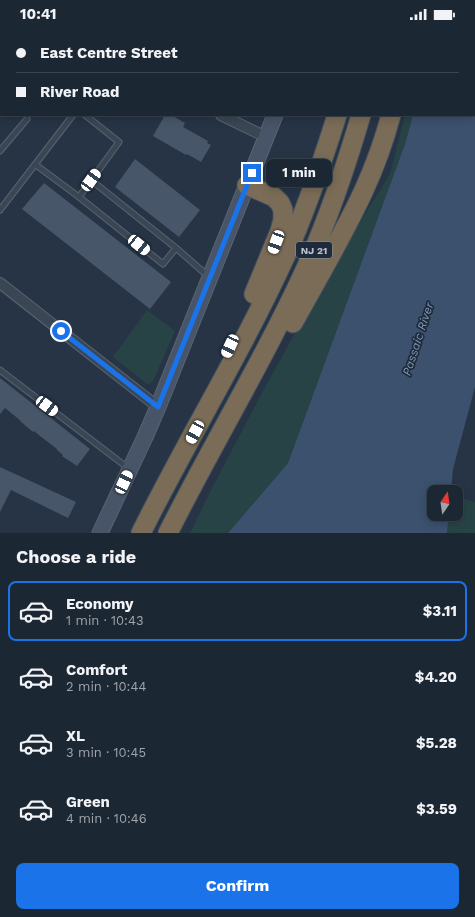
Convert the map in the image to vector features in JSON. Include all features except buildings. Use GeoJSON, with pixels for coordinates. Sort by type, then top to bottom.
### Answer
{"type":"FeatureCollection","features":[{"type":"Feature","properties":{"kind":"highway","name":"NJ 21"},"geometry":{"type":"LineString","coordinates":[[141,533],[251,327],[286,256],[315,183],[336,116]]}},
{"type":"Feature","properties":{"kind":"highway","name":"NJ 21"},"geometry":{"type":"LineString","coordinates":[[168,533],[250,379],[307,266],[323,229],[350,153],[361,116]]}},
{"type":"Feature","properties":{"kind":"highway"},"geometry":{"type":"LineString","coordinates":[[250,379],[274,359],[352,215],[365,190],[374,167],[391,116]]}},
{"type":"Feature","properties":{"kind":"highway"},"geometry":{"type":"LineString","coordinates":[[167,484],[250,305],[272,252],[283,220],[283,210],[280,203],[274,197],[247,185]]}},
{"type":"Feature","properties":{"kind":"street"},"geometry":{"type":"LineString","coordinates":[[224,116],[239,121],[266,137]]}},
{"type":"Feature","properties":{"kind":"street"},"geometry":{"type":"LineString","coordinates":[[100,533],[158,407],[275,116]]}},
{"type":"Feature","properties":{"kind":"street"},"geometry":{"type":"LineString","coordinates":[[0,283],[158,407]]}},
{"type":"Feature","properties":{"kind":"lane"},"geometry":{"type":"LineString","coordinates":[[0,210],[72,116]]}},
{"type":"Feature","properties":{"kind":"lane"},"geometry":{"type":"LineString","coordinates":[[79,197],[119,142],[85,116]]}},
{"type":"Feature","properties":{"kind":"lane"},"geometry":{"type":"LineString","coordinates":[[0,150],[27,119]]}},
{"type":"Feature","properties":{"kind":"lane"},"geometry":{"type":"LineString","coordinates":[[36,165],[163,264],[176,248]]}},
{"type":"Feature","properties":{"kind":"lane"},"geometry":{"type":"LineString","coordinates":[[91,180],[176,248],[210,278]]}},
{"type":"Feature","properties":{"kind":"lane"},"geometry":{"type":"LineString","coordinates":[[0,370],[130,469]]}},
{"type":"Feature","properties":{"kind":"green space"},"geometry":{"type":"Polygon","coordinates":[[[405,116],[413,116],[405,144],[288,463],[228,533],[190,533],[263,391],[326,277],[390,174],[405,116]]]}},
{"type":"Feature","properties":{"kind":"green space"},"geometry":{"type":"Polygon","coordinates":[[[147,310],[175,331],[154,379],[152,382],[147,384],[113,357],[147,310]]]}},
{"type":"Feature","properties":{"kind":"green space"},"geometry":{"type":"Polygon","coordinates":[[[463,498],[475,502],[475,533],[447,533],[448,521],[463,521],[463,498]]]}},
{"type":"Feature","properties":{"kind":"water","name":"Passaic River"},"geometry":{"type":"Polygon","coordinates":[[[413,116],[475,116],[475,387],[453,469],[452,485],[427,485],[427,521],[448,521],[447,533],[228,533],[288,463],[405,144],[413,116]]]}},
{"type":"Feature","properties":{"kind":"route"},"geometry":{"type":"LineString","coordinates":[[61,331],[158,407],[252,173]]}}]}
